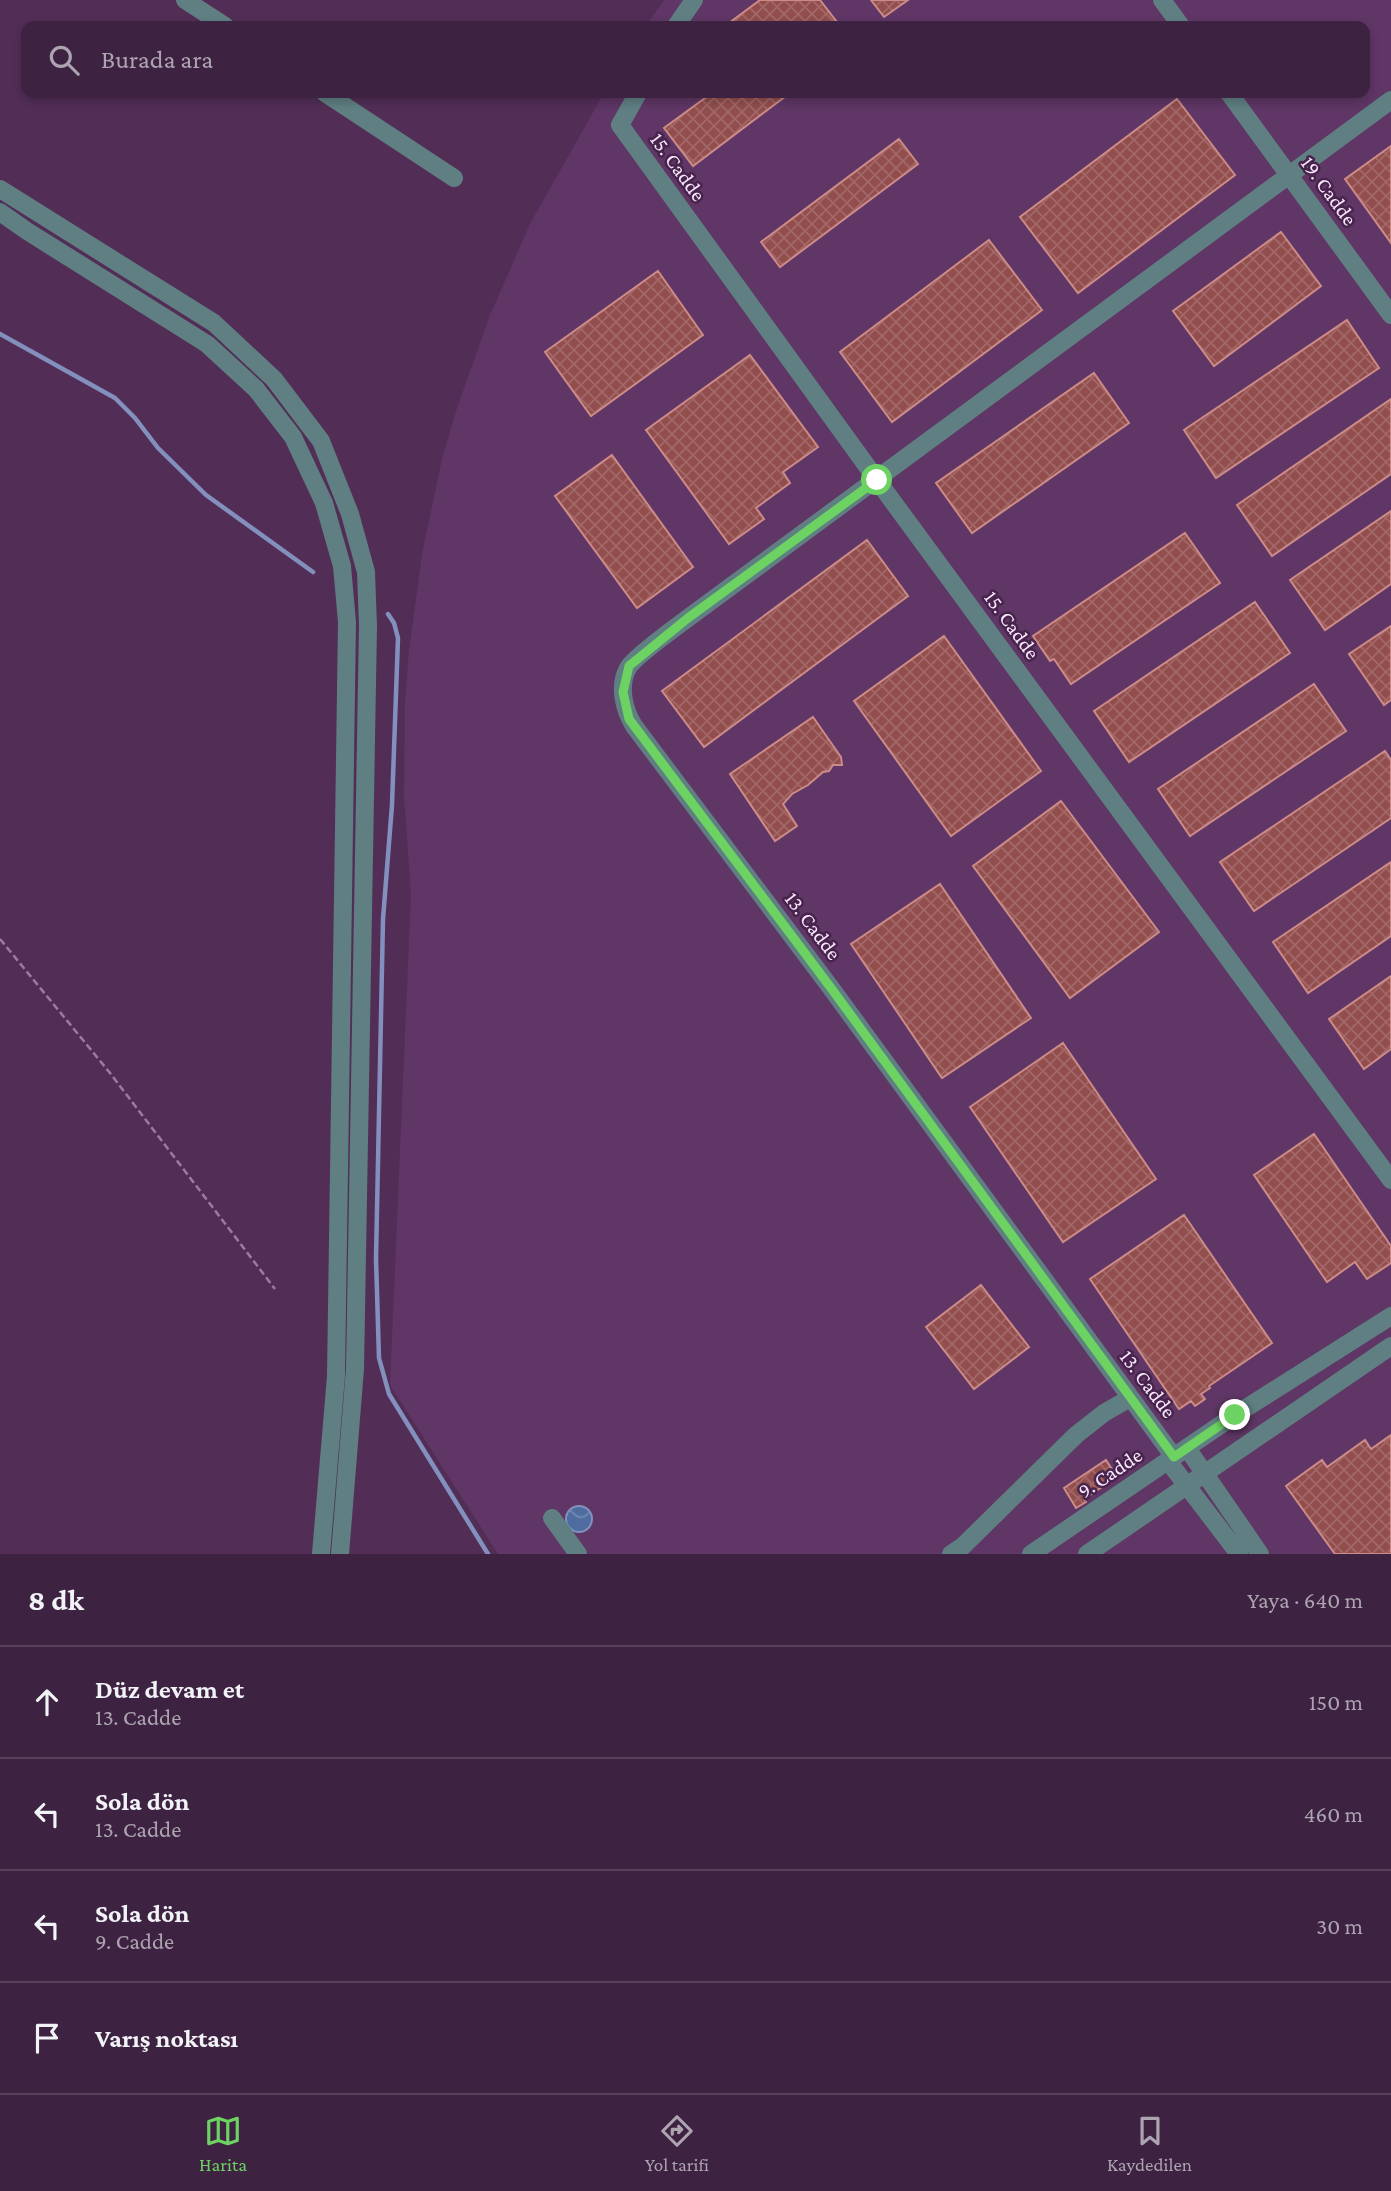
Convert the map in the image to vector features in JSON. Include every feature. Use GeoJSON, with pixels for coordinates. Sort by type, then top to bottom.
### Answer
{"type":"FeatureCollection","features":[{"type":"Feature","properties":{"kind":"street"},"geometry":{"type":"LineString","coordinates":[[185,0],[217,21]]}},
{"type":"Feature","properties":{"kind":"street"},"geometry":{"type":"LineString","coordinates":[[679,21],[694,0]]}},
{"type":"Feature","properties":{"kind":"street"},"geometry":{"type":"LineString","coordinates":[[1162,0],[1177,21]]}},
{"type":"Feature","properties":{"kind":"street"},"geometry":{"type":"LineString","coordinates":[[333,98],[454,178]]}},
{"type":"Feature","properties":{"kind":"street","name":"15. Cadde"},"geometry":{"type":"LineString","coordinates":[[635,98],[620,125],[1391,1180]]}},
{"type":"Feature","properties":{"kind":"street","name":"19. Cadde"},"geometry":{"type":"LineString","coordinates":[[1233,98],[1391,315]]}},
{"type":"Feature","properties":{"kind":"street","name":"13. Cadde"},"geometry":{"type":"LineString","coordinates":[[1176,1455],[1130,1398],[831,988],[634,726],[626,710],[624,683],[629,666],[688,618],[1391,100]]}},
{"type":"Feature","properties":{"kind":"street"},"geometry":{"type":"LineString","coordinates":[[0,189],[214,324],[274,379],[321,441],[350,514],[366,572],[368,653],[355,1369],[340,1554]]}},
{"type":"Feature","properties":{"kind":"street"},"geometry":{"type":"LineString","coordinates":[[0,212],[207,344],[257,389],[293,438],[324,503],[342,566],[346,622],[336,1376],[321,1554]]}},
{"type":"Feature","properties":{"kind":"street","name":"9. Cadde"},"geometry":{"type":"LineString","coordinates":[[1031,1554],[1176,1455],[1391,1316]]}},
{"type":"Feature","properties":{"kind":"street"},"geometry":{"type":"LineString","coordinates":[[1087,1554],[1391,1346]]}},
{"type":"Feature","properties":{"kind":"street"},"geometry":{"type":"LineString","coordinates":[[951,1554],[1076,1434],[1130,1398]]}},
{"type":"Feature","properties":{"kind":"street"},"geometry":{"type":"LineString","coordinates":[[1176,1455],[1205,1473],[1260,1554]]}},
{"type":"Feature","properties":{"kind":"street"},"geometry":{"type":"LineString","coordinates":[[1176,1455],[1187,1486],[1238,1554]]}},
{"type":"Feature","properties":{"kind":"street"},"geometry":{"type":"LineString","coordinates":[[552,1518],[578,1554]]}},
{"type":"Feature","properties":{"kind":"path"},"geometry":{"type":"LineString","coordinates":[[0,939],[110,1073],[275,1289]]}},
{"type":"Feature","properties":{"kind":"shaded area"},"geometry":{"type":"Polygon","coordinates":[[[664,0],[1391,0],[1391,1554],[498,1554],[390,1385],[411,894],[404,797],[405,700],[422,554],[442,459],[490,315],[531,222],[601,98],[1370,98],[1370,21],[649,21],[664,0]]]}},
{"type":"Feature","properties":{"kind":"water"},"geometry":{"type":"Polygon","coordinates":[[[579,1506],[588,1510],[592,1519],[588,1528],[579,1532],[570,1528],[566,1519],[570,1510],[579,1506]]]}},
{"type":"Feature","properties":{"kind":"building"},"geometry":{"type":"Polygon","coordinates":[[[760,0],[820,0],[836,21],[732,21],[760,0]]]}},
{"type":"Feature","properties":{"kind":"building"},"geometry":{"type":"Polygon","coordinates":[[[871,0],[908,0],[884,17],[871,0]]]}},
{"type":"Feature","properties":{"kind":"building"},"geometry":{"type":"Polygon","coordinates":[[[705,98],[783,98],[693,166],[664,128],[705,98]]]}},
{"type":"Feature","properties":{"kind":"building"},"geometry":{"type":"Polygon","coordinates":[[[1177,99],[1235,175],[1078,293],[1020,217],[1177,99]]]}},
{"type":"Feature","properties":{"kind":"building"},"geometry":{"type":"Polygon","coordinates":[[[899,139],[918,164],[780,267],[761,242],[899,139]]]}},
{"type":"Feature","properties":{"kind":"building"},"geometry":{"type":"Polygon","coordinates":[[[1391,146],[1391,243],[1345,179],[1391,146]]]}},
{"type":"Feature","properties":{"kind":"building"},"geometry":{"type":"Polygon","coordinates":[[[1281,232],[1321,286],[1214,366],[1173,311],[1281,232]]]}},
{"type":"Feature","properties":{"kind":"building"},"geometry":{"type":"Polygon","coordinates":[[[989,240],[1042,310],[892,422],[840,352],[989,240]]]}},
{"type":"Feature","properties":{"kind":"building"},"geometry":{"type":"Polygon","coordinates":[[[658,271],[703,335],[591,416],[545,352],[658,271]]]}},
{"type":"Feature","properties":{"kind":"building"},"geometry":{"type":"Polygon","coordinates":[[[1347,320],[1379,368],[1216,478],[1184,430],[1347,320]]]}},
{"type":"Feature","properties":{"kind":"building"},"geometry":{"type":"Polygon","coordinates":[[[750,355],[818,447],[783,472],[790,483],[756,508],[764,519],[729,544],[646,430],[750,355]]]}},
{"type":"Feature","properties":{"kind":"building"},"geometry":{"type":"Polygon","coordinates":[[[1094,373],[1129,423],[972,533],[936,483],[1094,373]]]}},
{"type":"Feature","properties":{"kind":"building"},"geometry":{"type":"Polygon","coordinates":[[[1391,399],[1391,474],[1272,556],[1237,505],[1391,399]]]}},
{"type":"Feature","properties":{"kind":"building"},"geometry":{"type":"Polygon","coordinates":[[[612,455],[693,567],[637,608],[555,496],[612,455]]]}},
{"type":"Feature","properties":{"kind":"building"},"geometry":{"type":"Polygon","coordinates":[[[1391,511],[1391,584],[1325,630],[1290,580],[1391,511]]]}},
{"type":"Feature","properties":{"kind":"building"},"geometry":{"type":"Polygon","coordinates":[[[1185,533],[1220,583],[1071,684],[1054,659],[1050,661],[1033,636],[1185,533]]]}},
{"type":"Feature","properties":{"kind":"building"},"geometry":{"type":"Polygon","coordinates":[[[867,540],[908,596],[704,747],[662,691],[867,540]]]}},
{"type":"Feature","properties":{"kind":"building"},"geometry":{"type":"Polygon","coordinates":[[[1255,602],[1290,653],[1129,762],[1094,711],[1255,602]]]}},
{"type":"Feature","properties":{"kind":"building"},"geometry":{"type":"Polygon","coordinates":[[[1391,626],[1391,700],[1384,705],[1349,654],[1391,626]]]}},
{"type":"Feature","properties":{"kind":"building"},"geometry":{"type":"Polygon","coordinates":[[[944,636],[1041,771],[951,836],[854,701],[944,636]]]}},
{"type":"Feature","properties":{"kind":"building"},"geometry":{"type":"Polygon","coordinates":[[[1314,684],[1346,731],[1190,836],[1158,789],[1314,684]]]}},
{"type":"Feature","properties":{"kind":"building"},"geometry":{"type":"Polygon","coordinates":[[[813,717],[841,757],[842,765],[833,765],[829,771],[823,772],[792,794],[783,804],[797,826],[775,841],[730,774],[813,717]]]}},
{"type":"Feature","properties":{"kind":"building"},"geometry":{"type":"Polygon","coordinates":[[[1385,751],[1391,760],[1391,818],[1254,911],[1220,862],[1385,751]]]}},
{"type":"Feature","properties":{"kind":"building"},"geometry":{"type":"Polygon","coordinates":[[[1061,801],[1159,932],[1070,998],[973,866],[1061,801]]]}},
{"type":"Feature","properties":{"kind":"building"},"geometry":{"type":"Polygon","coordinates":[[[1391,862],[1391,936],[1308,993],[1273,942],[1391,862]]]}},
{"type":"Feature","properties":{"kind":"building"},"geometry":{"type":"Polygon","coordinates":[[[940,884],[1031,1018],[942,1078],[851,944],[940,884]]]}},
{"type":"Feature","properties":{"kind":"building"},"geometry":{"type":"Polygon","coordinates":[[[1391,976],[1391,1049],[1364,1069],[1329,1019],[1391,976]]]}},
{"type":"Feature","properties":{"kind":"building"},"geometry":{"type":"Polygon","coordinates":[[[1063,1043],[1156,1179],[1063,1242],[970,1107],[1063,1043]]]}},
{"type":"Feature","properties":{"kind":"building"},"geometry":{"type":"Polygon","coordinates":[[[1314,1134],[1391,1246],[1391,1263],[1367,1279],[1355,1262],[1327,1282],[1254,1175],[1314,1134]]]}},
{"type":"Feature","properties":{"kind":"building"},"geometry":{"type":"Polygon","coordinates":[[[1184,1215],[1272,1343],[1209,1386],[1210,1388],[1201,1394],[1205,1399],[1195,1406],[1191,1401],[1179,1409],[1090,1279],[1184,1215]]]}},
{"type":"Feature","properties":{"kind":"building"},"geometry":{"type":"Polygon","coordinates":[[[981,1285],[1029,1347],[974,1389],[926,1327],[981,1285]]]}},
{"type":"Feature","properties":{"kind":"building"},"geometry":{"type":"Polygon","coordinates":[[[1391,1435],[1391,1554],[1335,1554],[1286,1486],[1322,1460],[1327,1467],[1365,1440],[1371,1449],[1391,1435]]]}},
{"type":"Feature","properties":{"kind":"building"},"geometry":{"type":"Polygon","coordinates":[[[1106,1460],[1117,1477],[1084,1499],[1086,1502],[1076,1508],[1064,1488],[1106,1460]]]}},
{"type":"Feature","properties":{"kind":"waterway"},"geometry":{"type":"LineString","coordinates":[[0,334],[115,398],[135,418],[158,448],[206,495],[313,572]]}},
{"type":"Feature","properties":{"kind":"waterway"},"geometry":{"type":"LineString","coordinates":[[388,614],[398,638],[392,805],[383,919],[376,1259],[379,1358],[389,1394],[488,1554]]}},
{"type":"Feature","properties":{"kind":"route"},"geometry":{"type":"LineString","coordinates":[[877,480],[688,618],[629,666],[623,692],[629,719],[831,988],[1174,1457],[1235,1415]]}}]}
